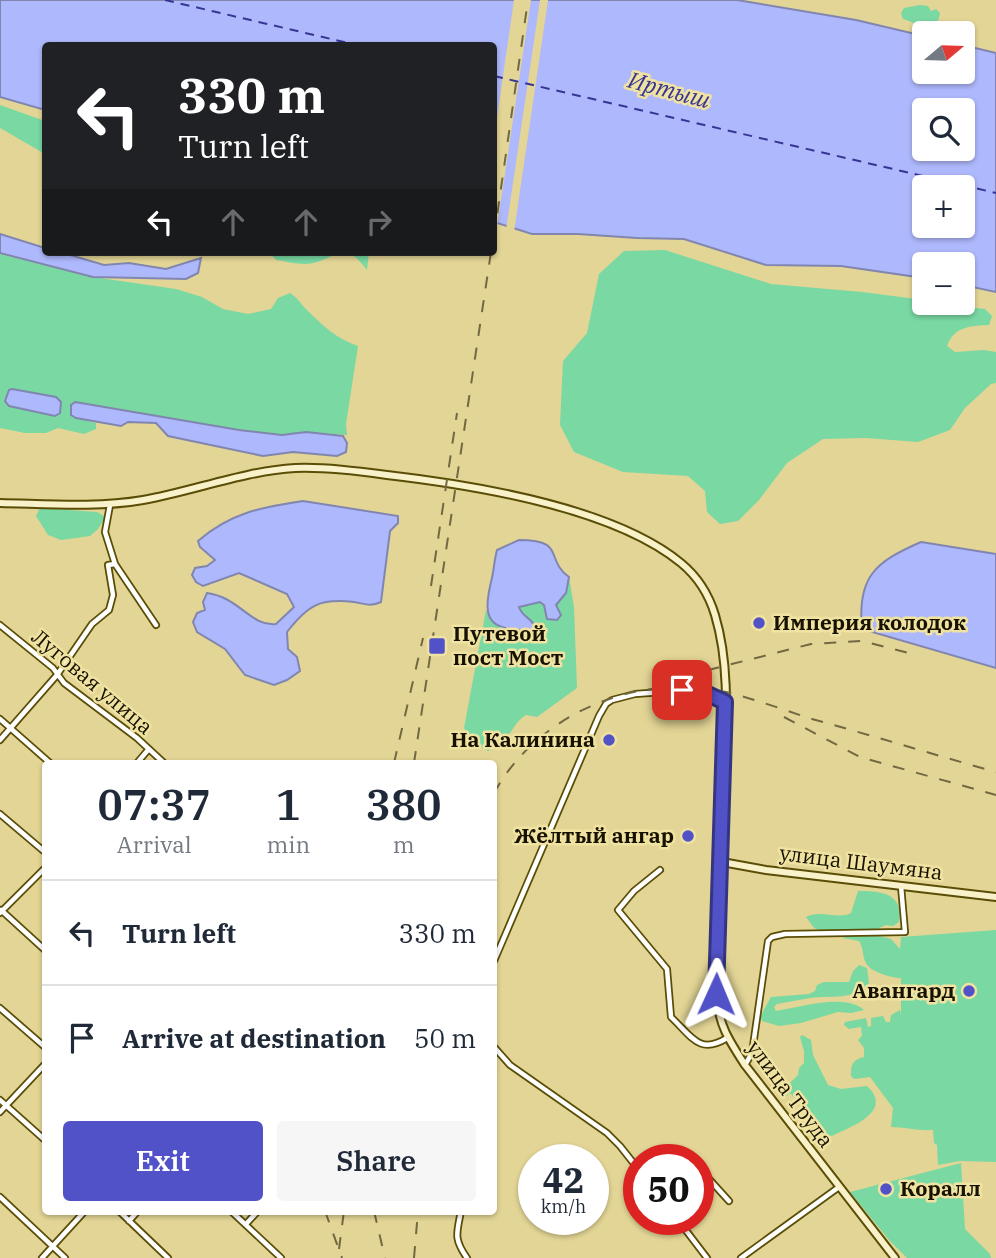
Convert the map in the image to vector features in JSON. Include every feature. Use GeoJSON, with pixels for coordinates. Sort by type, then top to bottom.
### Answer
{"type":"FeatureCollection","features":[{"type":"Feature","properties":{"kind":"main road"},"geometry":{"type":"LineString","coordinates":[[0,503],[110,505],[293,468],[352,471],[465,485],[550,505],[604,523],[648,542],[672,556],[690,571],[704,589],[716,617],[725,665],[722,862],[716,994],[720,1022],[727,1038]]}},
{"type":"Feature","properties":{"kind":"main road","name":"улица Шаумяна"},"geometry":{"type":"LineString","coordinates":[[722,862],[766,870],[996,897]]}},
{"type":"Feature","properties":{"kind":"main road","name":"улица Труда"},"geometry":{"type":"LineString","coordinates":[[727,1038],[895,1258]]}},
{"type":"Feature","properties":{"kind":"street"},"geometry":{"type":"LineString","coordinates":[[110,505],[105,532],[115,564],[156,625]]}},
{"type":"Feature","properties":{"kind":"street"},"geometry":{"type":"LineString","coordinates":[[0,740],[57,675],[92,624],[109,610],[113,595],[108,565],[115,564]]}},
{"type":"Feature","properties":{"kind":"street","name":"Луговая улица"},"geometry":{"type":"LineString","coordinates":[[0,625],[53,668],[83,699],[137,738],[160,760]]}},
{"type":"Feature","properties":{"kind":"street"},"geometry":{"type":"LineString","coordinates":[[497,954],[606,704],[635,694],[682,690],[703,692],[725,702]]}},
{"type":"Feature","properties":{"kind":"street"},"geometry":{"type":"LineString","coordinates":[[0,719],[47,760]]}},
{"type":"Feature","properties":{"kind":"street"},"geometry":{"type":"LineString","coordinates":[[140,760],[148,750]]}},
{"type":"Feature","properties":{"kind":"street"},"geometry":{"type":"LineString","coordinates":[[0,814],[42,850]]}},
{"type":"Feature","properties":{"kind":"street","name":"улица Труда"},"geometry":{"type":"LineString","coordinates":[[660,870],[618,908],[628,924],[667,969],[671,1017],[701,1045],[715,1045],[727,1038]]}},
{"type":"Feature","properties":{"kind":"street"},"geometry":{"type":"LineString","coordinates":[[42,871],[1,911],[42,947]]}},
{"type":"Feature","properties":{"kind":"street"},"geometry":{"type":"LineString","coordinates":[[745,1065],[752,1053],[768,941],[785,934],[905,932],[901,886]]}},
{"type":"Feature","properties":{"kind":"street"},"geometry":{"type":"LineString","coordinates":[[0,1008],[42,1045]]}},
{"type":"Feature","properties":{"kind":"street"},"geometry":{"type":"LineString","coordinates":[[497,1050],[510,1065],[607,1133],[623,1150]]}},
{"type":"Feature","properties":{"kind":"street"},"geometry":{"type":"LineString","coordinates":[[0,1112],[42,1067]]}},
{"type":"Feature","properties":{"kind":"street"},"geometry":{"type":"LineString","coordinates":[[0,1100],[42,1137]]}},
{"type":"Feature","properties":{"kind":"street"},"geometry":{"type":"LineString","coordinates":[[714,1184],[729,1201]]}},
{"type":"Feature","properties":{"kind":"street"},"geometry":{"type":"LineString","coordinates":[[741,1258],[839,1187]]}},
{"type":"Feature","properties":{"kind":"street"},"geometry":{"type":"LineString","coordinates":[[0,1197],[65,1258]]}},
{"type":"Feature","properties":{"kind":"street"},"geometry":{"type":"LineString","coordinates":[[42,1258],[81,1215]]}},
{"type":"Feature","properties":{"kind":"street"},"geometry":{"type":"LineString","coordinates":[[123,1215],[168,1258]]}},
{"type":"Feature","properties":{"kind":"street"},"geometry":{"type":"LineString","coordinates":[[129,1221],[134,1215]]}},
{"type":"Feature","properties":{"kind":"street"},"geometry":{"type":"LineString","coordinates":[[236,1215],[281,1258]]}},
{"type":"Feature","properties":{"kind":"street"},"geometry":{"type":"LineString","coordinates":[[246,1224],[254,1215]]}},
{"type":"Feature","properties":{"kind":"street"},"geometry":{"type":"LineString","coordinates":[[460,1215],[455,1234],[467,1258]]}},
{"type":"Feature","properties":{"kind":"street"},"geometry":{"type":"LineString","coordinates":[[689,1235],[707,1258]]}},
{"type":"Feature","properties":{"kind":"green space"},"geometry":{"type":"Polygon","coordinates":[[[928,6],[931,11],[936,9],[940,13],[937,21],[912,22],[903,19],[901,13],[904,8],[928,6]]]}},
{"type":"Feature","properties":{"kind":"green space"},"geometry":{"type":"Polygon","coordinates":[[[0,105],[42,120],[42,152],[0,128],[0,105]]]}},
{"type":"Feature","properties":{"kind":"green space"},"geometry":{"type":"Polygon","coordinates":[[[665,250],[771,284],[912,298],[912,315],[975,315],[975,308],[985,309],[992,316],[989,325],[959,331],[947,346],[955,352],[996,352],[996,383],[991,384],[965,408],[950,430],[918,442],[866,438],[823,439],[787,463],[759,500],[738,521],[720,524],[707,512],[705,491],[688,476],[623,472],[574,452],[560,425],[563,361],[587,333],[599,274],[624,251],[665,250]]]}},
{"type":"Feature","properties":{"kind":"green space"},"geometry":{"type":"Polygon","coordinates":[[[0,254],[93,277],[176,289],[202,297],[223,309],[248,314],[271,309],[278,298],[290,293],[330,331],[358,346],[346,424],[347,435],[306,432],[282,435],[239,430],[75,402],[76,418],[96,423],[96,429],[84,434],[58,428],[46,433],[25,433],[0,428],[0,254]]]}},
{"type":"Feature","properties":{"kind":"green space"},"geometry":{"type":"Polygon","coordinates":[[[272,256],[332,256],[304,264],[276,260],[272,256]]]}},
{"type":"Feature","properties":{"kind":"green space"},"geometry":{"type":"Polygon","coordinates":[[[353,256],[369,256],[367,270],[353,256]]]}},
{"type":"Feature","properties":{"kind":"green space"},"geometry":{"type":"Polygon","coordinates":[[[40,508],[97,512],[105,519],[90,536],[61,540],[48,535],[36,516],[40,508]]]}},
{"type":"Feature","properties":{"kind":"green space"},"geometry":{"type":"Polygon","coordinates":[[[569,577],[574,607],[577,688],[537,717],[526,715],[502,743],[488,751],[472,742],[464,728],[486,610],[491,621],[534,623],[522,615],[519,607],[540,602],[544,605],[556,605],[566,593],[569,577]]]}},
{"type":"Feature","properties":{"kind":"green space"},"geometry":{"type":"Polygon","coordinates":[[[858,891],[882,893],[894,899],[900,912],[899,922],[877,929],[876,935],[891,939],[900,949],[901,937],[996,930],[996,1162],[960,1161],[938,1165],[933,1130],[891,1127],[893,1108],[870,1077],[854,1079],[851,1076],[853,1064],[864,1057],[864,1048],[858,1040],[862,1036],[861,1027],[849,1029],[844,1025],[845,1022],[866,1018],[868,1027],[871,1026],[871,1018],[883,1016],[886,1022],[890,1022],[891,1015],[900,1010],[901,1015],[901,978],[882,974],[868,966],[859,941],[843,938],[844,930],[822,931],[814,928],[806,917],[851,913],[858,891]]]}},
{"type":"Feature","properties":{"kind":"green space"},"geometry":{"type":"Polygon","coordinates":[[[859,965],[867,968],[869,983],[857,993],[810,998],[777,1004],[774,1007],[776,1011],[810,1004],[846,1002],[864,1010],[838,1012],[801,1023],[779,1026],[762,1021],[760,1017],[771,997],[809,994],[824,982],[849,982],[853,971],[859,965]]]}},
{"type":"Feature","properties":{"kind":"green space"},"geometry":{"type":"Polygon","coordinates":[[[802,1035],[811,1040],[813,1055],[828,1085],[841,1089],[867,1086],[874,1095],[876,1104],[873,1111],[858,1123],[832,1136],[827,1135],[790,1093],[784,1098],[780,1093],[798,1075],[799,1068],[804,1063],[800,1037],[802,1035]]]}},
{"type":"Feature","properties":{"kind":"green space"},"geometry":{"type":"Polygon","coordinates":[[[961,1163],[965,1229],[991,1258],[907,1258],[850,1192],[961,1163]]]}},
{"type":"Feature","properties":{"kind":"water","name":"Иртыш"},"geometry":{"type":"Polygon","coordinates":[[[0,0],[737,0],[856,20],[912,33],[912,84],[975,84],[975,48],[996,53],[996,292],[975,288],[975,252],[912,252],[912,276],[841,266],[766,265],[684,239],[532,234],[497,223],[497,42],[42,42],[42,109],[0,97],[0,0]]]}},
{"type":"Feature","properties":{"kind":"water"},"geometry":{"type":"Polygon","coordinates":[[[0,234],[42,247],[42,256],[74,256],[104,265],[129,263],[166,269],[201,258],[198,273],[186,279],[93,277],[0,253],[0,234]]]}},
{"type":"Feature","properties":{"kind":"water"},"geometry":{"type":"Polygon","coordinates":[[[12,389],[56,397],[61,402],[60,413],[55,416],[9,406],[5,401],[12,389]]]}},
{"type":"Feature","properties":{"kind":"water"},"geometry":{"type":"Polygon","coordinates":[[[75,402],[239,430],[282,435],[306,432],[343,436],[347,443],[346,452],[337,456],[293,452],[263,456],[168,436],[156,423],[128,422],[121,426],[76,418],[71,415],[71,405],[75,402]]]}},
{"type":"Feature","properties":{"kind":"water"},"geometry":{"type":"Polygon","coordinates":[[[303,501],[398,516],[398,523],[390,531],[381,602],[371,605],[332,601],[308,610],[287,632],[288,649],[297,657],[300,671],[274,685],[245,675],[225,649],[197,632],[193,622],[197,613],[205,610],[203,602],[207,593],[228,600],[259,621],[276,624],[294,607],[287,594],[239,573],[203,586],[196,582],[192,575],[195,568],[207,566],[215,560],[200,547],[198,541],[210,531],[247,513],[303,501]]]}},
{"type":"Feature","properties":{"kind":"water"},"geometry":{"type":"Polygon","coordinates":[[[519,540],[544,543],[569,577],[566,593],[556,605],[561,615],[557,620],[547,619],[544,605],[540,602],[519,607],[534,624],[532,631],[499,626],[489,615],[488,596],[497,550],[519,540]]]}},
{"type":"Feature","properties":{"kind":"water"},"geometry":{"type":"Polygon","coordinates":[[[921,542],[996,554],[996,668],[862,629],[863,596],[872,574],[892,557],[921,542]]]}},
{"type":"Feature","properties":{"kind":"pier"},"geometry":{"type":"Polygon","coordinates":[[[514,0],[531,0],[497,227],[497,117],[514,0]]]}},
{"type":"Feature","properties":{"kind":"pier"},"geometry":{"type":"Polygon","coordinates":[[[540,0],[548,0],[514,232],[506,230],[540,0]]]}},
{"type":"Feature","properties":{"kind":"ferry route"},"geometry":{"type":"LineString","coordinates":[[165,0],[344,42]]}},
{"type":"Feature","properties":{"kind":"ferry route"},"geometry":{"type":"LineString","coordinates":[[497,77],[996,193]]}},
{"type":"Feature","properties":{"kind":"railway"},"geometry":{"type":"LineString","coordinates":[[497,216],[528,0]]}},
{"type":"Feature","properties":{"kind":"railway"},"geometry":{"type":"LineString","coordinates":[[414,760],[490,256]]}},
{"type":"Feature","properties":{"kind":"railway"},"geometry":{"type":"LineString","coordinates":[[431,586],[457,413]]}},
{"type":"Feature","properties":{"kind":"railway"},"geometry":{"type":"LineString","coordinates":[[395,760],[423,638]]}},
{"type":"Feature","properties":{"kind":"railway"},"geometry":{"type":"LineString","coordinates":[[661,682],[811,644],[862,641],[916,655]]}},
{"type":"Feature","properties":{"kind":"railway"},"geometry":{"type":"LineString","coordinates":[[497,789],[513,765],[536,741],[564,721],[594,705],[626,694],[659,688],[693,687],[726,692],[996,772]]}},
{"type":"Feature","properties":{"kind":"railway"},"geometry":{"type":"LineString","coordinates":[[784,717],[860,757],[996,795]]}},
{"type":"Feature","properties":{"kind":"railway"},"geometry":{"type":"LineString","coordinates":[[326,1215],[342,1258]]}},
{"type":"Feature","properties":{"kind":"railway"},"geometry":{"type":"LineString","coordinates":[[339,1249],[343,1215]]}},
{"type":"Feature","properties":{"kind":"railway"},"geometry":{"type":"LineString","coordinates":[[375,1215],[385,1258]]}},
{"type":"Feature","properties":{"kind":"railway"},"geometry":{"type":"LineString","coordinates":[[414,1258],[418,1215]]}},
{"type":"Feature","properties":{"kind":"place","name":"Империя колодок"},"geometry":{"type":"Point","coordinates":[759,623]}},
{"type":"Feature","properties":{"kind":"place","name":"Путевой пост Мост"},"geometry":{"type":"Point","coordinates":[437,646]}},
{"type":"Feature","properties":{"kind":"place","name":"На Калинина"},"geometry":{"type":"Point","coordinates":[609,740]}},
{"type":"Feature","properties":{"kind":"place","name":"Жёлтый ангар"},"geometry":{"type":"Point","coordinates":[688,836]}},
{"type":"Feature","properties":{"kind":"place","name":"Авангард"},"geometry":{"type":"Point","coordinates":[969,991]}},
{"type":"Feature","properties":{"kind":"place","name":"Коралл"},"geometry":{"type":"Point","coordinates":[886,1189]}},
{"type":"Feature","properties":{"kind":"route"},"geometry":{"type":"LineString","coordinates":[[682,690],[703,692],[725,702],[716,994]]}}]}
